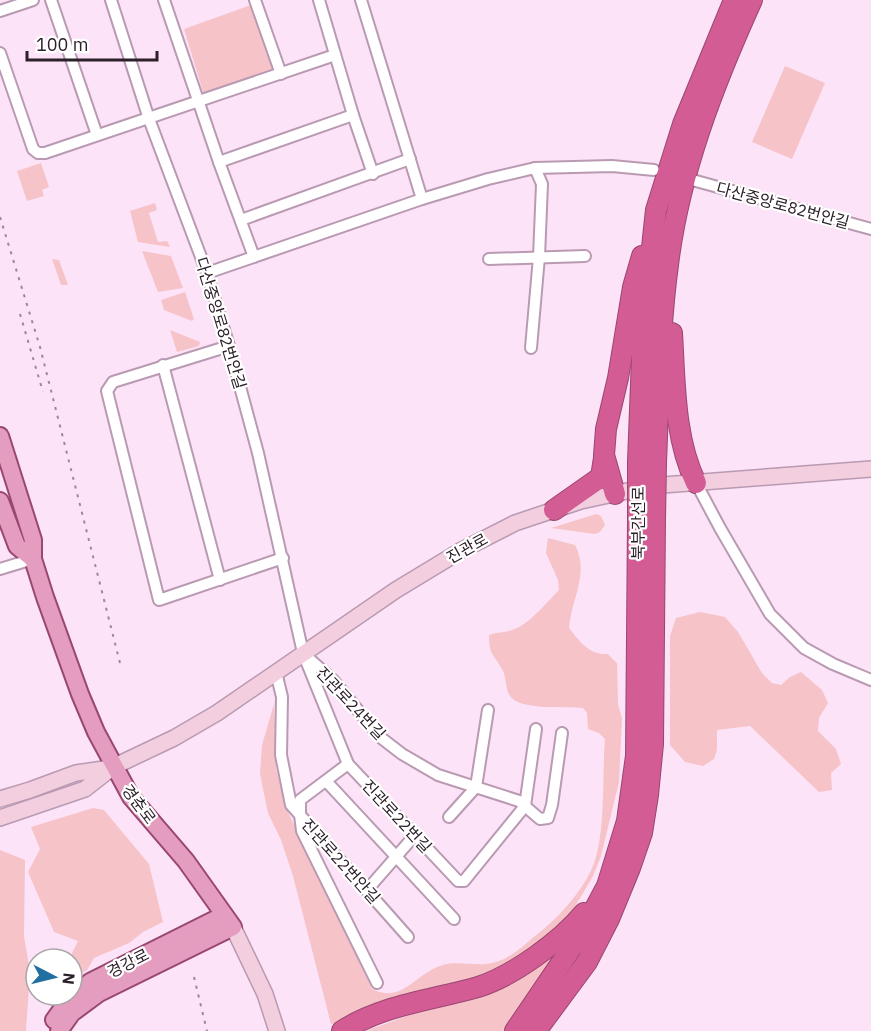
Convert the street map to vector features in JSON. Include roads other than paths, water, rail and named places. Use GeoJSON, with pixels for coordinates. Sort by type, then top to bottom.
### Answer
{"type":"FeatureCollection","features":[{"type":"Feature","properties":{"kind":"highway","name":"북부간선로"},"geometry":{"type":"LineString","coordinates":[[536,1031],[587,962],[609,919],[642,833],[652,744],[643,331],[656,210],[683,124],[734,0]]}},
{"type":"Feature","properties":{"kind":"highway","name":"북부간선로"},"geometry":{"type":"LineString","coordinates":[[647,462],[668,263],[680,195],[719,73],[752,0]]}},
{"type":"Feature","properties":{"kind":"highway"},"geometry":{"type":"LineString","coordinates":[[554,510],[601,477],[606,429],[618,378],[633,287],[656,210]]}},
{"type":"Feature","properties":{"kind":"highway"},"geometry":{"type":"LineString","coordinates":[[668,263],[677,411],[688,466],[696,483]]}},
{"type":"Feature","properties":{"kind":"highway"},"geometry":{"type":"LineString","coordinates":[[604,455],[615,494]]}},
{"type":"Feature","properties":{"kind":"highway","name":"북부간선로"},"geometry":{"type":"LineString","coordinates":[[515,1031],[583,931],[607,886],[627,821],[636,756],[647,520]]}},
{"type":"Feature","properties":{"kind":"highway"},"geometry":{"type":"LineString","coordinates":[[342,1031],[357,1022],[481,986],[505,975],[572,928],[607,886]]}},
{"type":"Feature","properties":{"kind":"main road","name":"경춘로"},"geometry":{"type":"LineString","coordinates":[[0,436],[33,540],[33,559],[80,694],[113,767],[131,797],[186,861],[229,921],[264,994],[277,1031]]}},
{"type":"Feature","properties":{"kind":"main road","name":"진관로"},"geometry":{"type":"LineString","coordinates":[[113,767],[183,733],[355,617],[462,550],[515,523],[581,501],[650,486],[871,469]]}},
{"type":"Feature","properties":{"kind":"main road","name":"경춘로"},"geometry":{"type":"LineString","coordinates":[[0,501],[16,546],[33,559]]}},
{"type":"Feature","properties":{"kind":"main road"},"geometry":{"type":"LineString","coordinates":[[0,799],[76,773],[113,767]]}},
{"type":"Feature","properties":{"kind":"main road"},"geometry":{"type":"LineString","coordinates":[[0,818],[85,789],[113,767]]}},
{"type":"Feature","properties":{"kind":"main road","name":"경강로"},"geometry":{"type":"LineString","coordinates":[[48,1031],[67,1002],[90,982],[229,921]]}},
{"type":"Feature","properties":{"kind":"main road","name":"경강로"},"geometry":{"type":"LineString","coordinates":[[59,1031],[78,1008],[99,993],[229,921]]}},
{"type":"Feature","properties":{"kind":"street"},"geometry":{"type":"LineString","coordinates":[[0,11],[33,0]]}},
{"type":"Feature","properties":{"kind":"street"},"geometry":{"type":"LineString","coordinates":[[51,0],[97,135]]}},
{"type":"Feature","properties":{"kind":"street","name":"다산중앙로82번안길"},"geometry":{"type":"LineString","coordinates":[[111,0],[149,119],[207,273],[229,346],[258,453],[303,653]]}},
{"type":"Feature","properties":{"kind":"street"},"geometry":{"type":"LineString","coordinates":[[164,0],[254,257]]}},
{"type":"Feature","properties":{"kind":"street"},"geometry":{"type":"LineString","coordinates":[[255,0],[281,74]]}},
{"type":"Feature","properties":{"kind":"street"},"geometry":{"type":"LineString","coordinates":[[319,0],[373,174]]}},
{"type":"Feature","properties":{"kind":"street"},"geometry":{"type":"LineString","coordinates":[[361,0],[422,199]]}},
{"type":"Feature","properties":{"kind":"street"},"geometry":{"type":"LineString","coordinates":[[0,53],[33,149],[38,153],[45,153],[335,56]]}},
{"type":"Feature","properties":{"kind":"street"},"geometry":{"type":"LineString","coordinates":[[219,162],[353,115]]}},
{"type":"Feature","properties":{"kind":"street"},"geometry":{"type":"LineString","coordinates":[[241,220],[410,159]]}},
{"type":"Feature","properties":{"kind":"street"},"geometry":{"type":"LineString","coordinates":[[207,273],[422,199],[488,179],[535,168],[612,166],[654,170]]}},
{"type":"Feature","properties":{"kind":"street"},"geometry":{"type":"LineString","coordinates":[[531,348],[539,256],[542,184],[535,168]]}},
{"type":"Feature","properties":{"kind":"street","name":"다산중앙로82번안길"},"geometry":{"type":"LineString","coordinates":[[696,181],[871,229]]}},
{"type":"Feature","properties":{"kind":"street"},"geometry":{"type":"LineString","coordinates":[[489,259],[585,256]]}},
{"type":"Feature","properties":{"kind":"street"},"geometry":{"type":"LineString","coordinates":[[229,346],[113,382],[107,391],[159,600],[283,558]]}},
{"type":"Feature","properties":{"kind":"street"},"geometry":{"type":"LineString","coordinates":[[163,365],[220,580]]}},
{"type":"Feature","properties":{"kind":"street"},"geometry":{"type":"LineString","coordinates":[[696,483],[770,614],[804,648],[833,664],[871,680]]}},
{"type":"Feature","properties":{"kind":"street"},"geometry":{"type":"LineString","coordinates":[[0,569],[33,559]]}},
{"type":"Feature","properties":{"kind":"street","name":"진관로22번길"},"geometry":{"type":"LineString","coordinates":[[303,653],[348,764],[459,881],[464,881],[525,806]]}},
{"type":"Feature","properties":{"kind":"street","name":"진관로24번길"},"geometry":{"type":"LineString","coordinates":[[303,653],[333,680],[380,737],[402,754],[438,775],[519,801],[540,819],[548,818],[552,805],[562,733]]}},
{"type":"Feature","properties":{"kind":"street"},"geometry":{"type":"LineString","coordinates":[[276,672],[282,697],[281,755],[291,805],[300,815],[302,831],[377,983]]}},
{"type":"Feature","properties":{"kind":"street"},"geometry":{"type":"LineString","coordinates":[[449,818],[476,787],[488,710]]}},
{"type":"Feature","properties":{"kind":"street"},"geometry":{"type":"LineString","coordinates":[[525,806],[536,729]]}},
{"type":"Feature","properties":{"kind":"street","name":"진관로22번안길"},"geometry":{"type":"LineString","coordinates":[[348,764],[300,800],[300,815],[408,937]]}},
{"type":"Feature","properties":{"kind":"street"},"geometry":{"type":"LineString","coordinates":[[326,781],[454,919]]}},
{"type":"Feature","properties":{"kind":"street"},"geometry":{"type":"LineString","coordinates":[[367,890],[415,835]]}},
{"type":"Feature","properties":{"kind":"railway"},"geometry":{"type":"LineString","coordinates":[[0,217],[40,347],[121,667]]}},
{"type":"Feature","properties":{"kind":"railway"},"geometry":{"type":"LineString","coordinates":[[20,314],[43,392]]}},
{"type":"Feature","properties":{"kind":"railway"},"geometry":{"type":"LineString","coordinates":[[194,977],[207,1031]]}}]}
